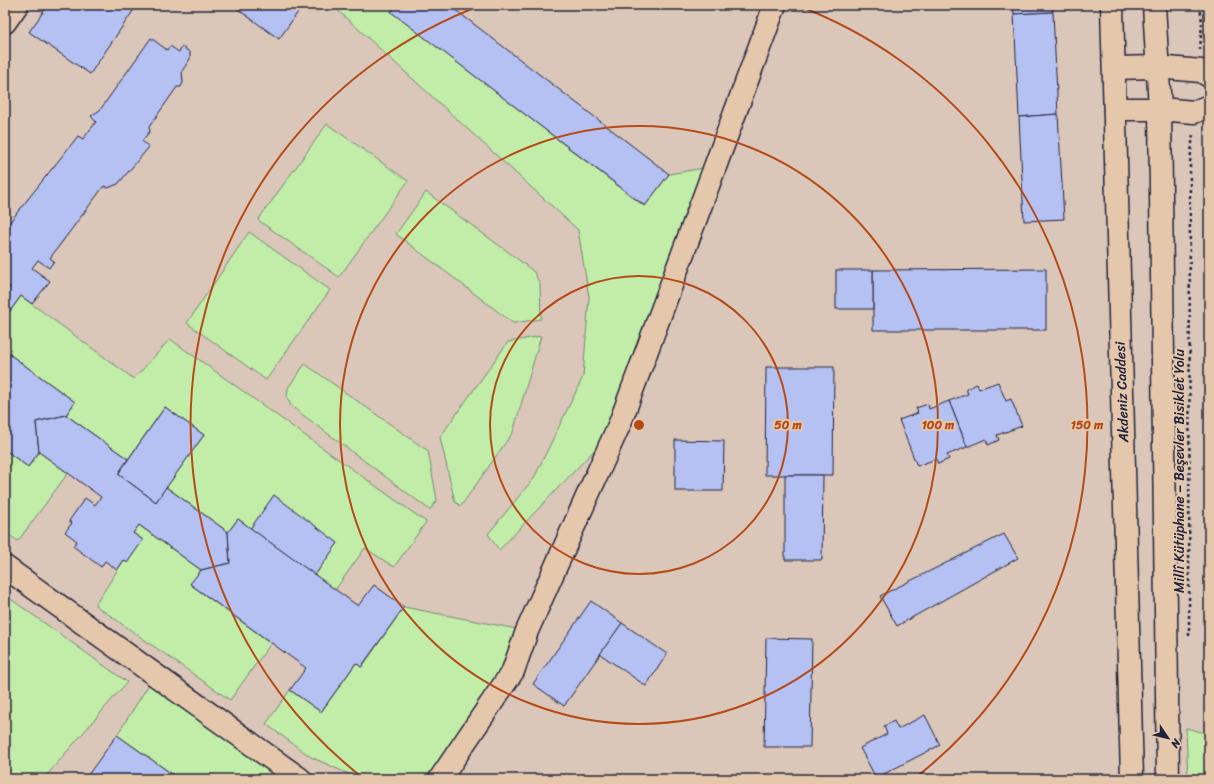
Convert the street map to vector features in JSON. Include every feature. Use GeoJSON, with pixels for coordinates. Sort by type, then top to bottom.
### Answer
{"type":"FeatureCollection","features":[{"type":"Feature","properties":{"kind":"main road"},"geometry":{"type":"LineString","coordinates":[[5,22],[17,5]]}},
{"type":"Feature","properties":{"kind":"main road"},"geometry":{"type":"LineString","coordinates":[[440,779],[513,671],[527,631],[620,423],[775,5]]}},
{"type":"Feature","properties":{"kind":"main road","name":"Akdeniz Caddesi"},"geometry":{"type":"LineString","coordinates":[[1112,5],[1132,779]]}},
{"type":"Feature","properties":{"kind":"main road"},"geometry":{"type":"LineString","coordinates":[[1154,5],[1160,109],[1168,779]]}},
{"type":"Feature","properties":{"kind":"main road"},"geometry":{"type":"LineString","coordinates":[[1114,68],[1158,67],[1201,71],[1209,76]]}},
{"type":"Feature","properties":{"kind":"main road"},"geometry":{"type":"LineString","coordinates":[[1115,109],[1160,109],[1194,112],[1209,106]]}},
{"type":"Feature","properties":{"kind":"main road"},"geometry":{"type":"LineString","coordinates":[[5,567],[300,779]]}},
{"type":"Feature","properties":{"kind":"path"},"geometry":{"type":"LineString","coordinates":[[1200,5],[1202,22],[1200,43]]}},
{"type":"Feature","properties":{"kind":"path","name":"Millî Kütüphane – Beşevler Bisiklet Yolu"},"geometry":{"type":"LineString","coordinates":[[1189,640],[1190,163]]}},
{"type":"Feature","properties":{"kind":"green space"},"geometry":{"type":"Polygon","coordinates":[[[332,5],[396,5],[392,12],[644,206],[669,174],[715,166],[620,423],[499,550],[488,534],[534,478],[583,377],[589,297],[578,230],[332,5]]]}},
{"type":"Feature","properties":{"kind":"green space"},"geometry":{"type":"Polygon","coordinates":[[[327,124],[408,181],[339,277],[258,220],[327,124]]]}},
{"type":"Feature","properties":{"kind":"green space"},"geometry":{"type":"Polygon","coordinates":[[[426,192],[534,272],[540,284],[541,319],[513,323],[396,234],[426,192]]]}},
{"type":"Feature","properties":{"kind":"green space"},"geometry":{"type":"Polygon","coordinates":[[[249,232],[330,290],[266,380],[187,323],[249,232]]]}},
{"type":"Feature","properties":{"kind":"green space"},"geometry":{"type":"Polygon","coordinates":[[[21,296],[134,379],[170,339],[426,522],[394,567],[365,548],[335,590],[238,519],[228,532],[166,487],[204,435],[165,407],[128,459],[66,415],[75,402],[5,351],[5,318],[21,296]]]}},
{"type":"Feature","properties":{"kind":"green space"},"geometry":{"type":"Polygon","coordinates":[[[541,336],[513,432],[461,506],[455,502],[440,437],[508,342],[541,336]]]}},
{"type":"Feature","properties":{"kind":"green space"},"geometry":{"type":"Polygon","coordinates":[[[305,364],[428,451],[437,500],[430,510],[291,406],[287,397],[288,388],[305,364]]]}},
{"type":"Feature","properties":{"kind":"green space"},"geometry":{"type":"Polygon","coordinates":[[[5,450],[28,467],[39,452],[68,473],[18,541],[5,532],[5,450]]]}},
{"type":"Feature","properties":{"kind":"green space"},"geometry":{"type":"Polygon","coordinates":[[[139,525],[201,570],[191,585],[271,643],[230,700],[95,605],[124,560],[126,562],[143,540],[133,533],[139,525]]]}},
{"type":"Feature","properties":{"kind":"green space"},"geometry":{"type":"Polygon","coordinates":[[[5,595],[127,682],[46,776],[46,779],[5,779],[5,595]]]}},
{"type":"Feature","properties":{"kind":"green space"},"geometry":{"type":"Polygon","coordinates":[[[404,607],[527,631],[440,779],[360,779],[311,757],[266,724],[290,690],[321,712],[356,663],[362,667],[404,607]]]}},
{"type":"Feature","properties":{"kind":"green space"},"geometry":{"type":"Polygon","coordinates":[[[155,675],[300,779],[179,779],[117,735],[155,675]]]}},
{"type":"Feature","properties":{"kind":"green space"},"geometry":{"type":"Polygon","coordinates":[[[1186,728],[1209,734],[1209,779],[1188,779],[1186,728]]]}},
{"type":"Feature","properties":{"kind":"building"},"geometry":{"type":"Polygon","coordinates":[[[48,5],[125,5],[133,11],[90,74],[29,32],[48,5]]]}},
{"type":"Feature","properties":{"kind":"building"},"geometry":{"type":"Polygon","coordinates":[[[125,5],[137,5],[133,11],[125,5]]]}},
{"type":"Feature","properties":{"kind":"building"},"geometry":{"type":"Polygon","coordinates":[[[232,5],[303,5],[279,39],[232,5]]]}},
{"type":"Feature","properties":{"kind":"building"},"geometry":{"type":"Polygon","coordinates":[[[396,5],[449,5],[669,174],[645,206],[391,12],[396,5]]]}},
{"type":"Feature","properties":{"kind":"building"},"geometry":{"type":"Polygon","coordinates":[[[1013,5],[1052,5],[1053,12],[1014,14],[1013,5]]]}},
{"type":"Feature","properties":{"kind":"building"},"geometry":{"type":"Polygon","coordinates":[[[1053,12],[1058,114],[1019,117],[1014,14],[1053,12]]]}},
{"type":"Feature","properties":{"kind":"building"},"geometry":{"type":"Polygon","coordinates":[[[151,38],[167,50],[170,46],[179,52],[182,47],[190,52],[190,59],[182,71],[183,83],[181,87],[177,87],[149,127],[150,131],[142,141],[149,147],[118,184],[108,188],[104,186],[50,258],[54,261],[49,268],[38,260],[32,268],[50,281],[32,304],[21,296],[5,318],[5,294],[10,287],[5,283],[5,228],[78,136],[83,139],[96,122],[91,116],[100,110],[151,38]]]}},
{"type":"Feature","properties":{"kind":"building"},"geometry":{"type":"Polygon","coordinates":[[[1058,114],[1064,219],[1024,221],[1019,117],[1058,114]]]}},
{"type":"Feature","properties":{"kind":"building"},"geometry":{"type":"Polygon","coordinates":[[[1046,269],[1046,330],[873,330],[873,270],[1046,269]]]}},
{"type":"Feature","properties":{"kind":"building"},"geometry":{"type":"Polygon","coordinates":[[[836,270],[873,270],[873,309],[836,309],[836,270]]]}},
{"type":"Feature","properties":{"kind":"building"},"geometry":{"type":"Polygon","coordinates":[[[5,351],[75,402],[66,415],[36,422],[39,452],[28,467],[5,450],[5,351]]]}},
{"type":"Feature","properties":{"kind":"building"},"geometry":{"type":"Polygon","coordinates":[[[766,367],[834,367],[833,475],[765,475],[766,367]]]}},
{"type":"Feature","properties":{"kind":"building"},"geometry":{"type":"Polygon","coordinates":[[[998,382],[1006,401],[1011,399],[1022,426],[997,435],[999,440],[988,445],[986,439],[967,447],[949,401],[968,394],[966,389],[977,384],[979,389],[998,382]]]}},
{"type":"Feature","properties":{"kind":"building"},"geometry":{"type":"Polygon","coordinates":[[[949,401],[967,447],[947,455],[949,459],[938,464],[936,459],[917,466],[899,420],[918,413],[916,408],[928,404],[929,409],[949,401]]]}},
{"type":"Feature","properties":{"kind":"building"},"geometry":{"type":"Polygon","coordinates":[[[165,407],[204,435],[156,502],[118,474],[165,407]]]}},
{"type":"Feature","properties":{"kind":"building"},"geometry":{"type":"Polygon","coordinates":[[[66,415],[128,459],[118,474],[156,502],[166,487],[228,532],[230,563],[201,570],[139,525],[133,533],[143,540],[127,563],[124,560],[117,570],[105,561],[101,567],[73,546],[77,541],[65,532],[72,523],[69,521],[85,498],[95,505],[101,497],[39,452],[36,422],[66,415]]]}},
{"type":"Feature","properties":{"kind":"building"},"geometry":{"type":"Polygon","coordinates":[[[675,440],[724,441],[723,491],[675,491],[675,440]]]}},
{"type":"Feature","properties":{"kind":"building"},"geometry":{"type":"Polygon","coordinates":[[[785,475],[823,475],[822,560],[785,560],[785,475]]]}},
{"type":"Feature","properties":{"kind":"building"},"geometry":{"type":"Polygon","coordinates":[[[274,495],[338,543],[315,575],[250,529],[274,495]]]}},
{"type":"Feature","properties":{"kind":"building"},"geometry":{"type":"Polygon","coordinates":[[[238,519],[358,606],[374,585],[404,607],[361,667],[356,663],[321,712],[290,690],[306,668],[190,584],[201,570],[230,563],[228,532],[238,519]]]}},
{"type":"Feature","properties":{"kind":"building"},"geometry":{"type":"Polygon","coordinates":[[[1004,534],[1018,558],[897,626],[880,596],[1004,534]]]}},
{"type":"Feature","properties":{"kind":"building"},"geometry":{"type":"Polygon","coordinates":[[[591,601],[622,623],[564,706],[533,684],[591,601]]]}},
{"type":"Feature","properties":{"kind":"building"},"geometry":{"type":"Polygon","coordinates":[[[622,623],[667,654],[646,686],[600,654],[622,623]]]}},
{"type":"Feature","properties":{"kind":"building"},"geometry":{"type":"Polygon","coordinates":[[[766,638],[812,639],[810,747],[764,747],[766,638]]]}},
{"type":"Feature","properties":{"kind":"building"},"geometry":{"type":"Polygon","coordinates":[[[925,715],[940,745],[876,778],[860,748],[887,734],[884,726],[894,721],[898,729],[925,715]]]}},
{"type":"Feature","properties":{"kind":"building"},"geometry":{"type":"Polygon","coordinates":[[[117,735],[179,779],[85,779],[117,735]]]}}]}
